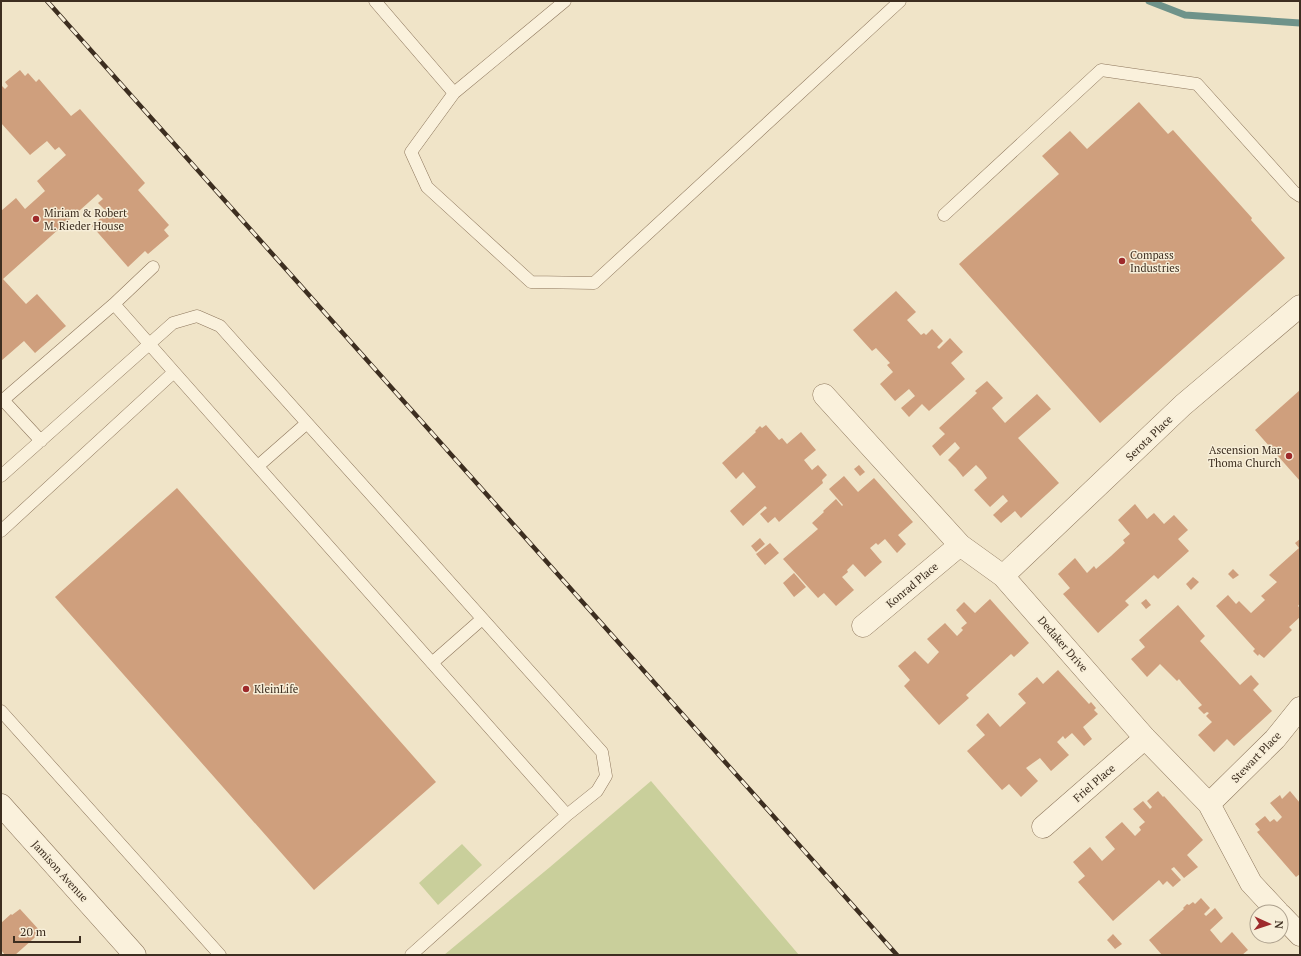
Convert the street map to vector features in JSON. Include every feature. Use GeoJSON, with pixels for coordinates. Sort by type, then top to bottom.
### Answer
{"type":"FeatureCollection","features":[{"type":"Feature","properties":{"kind":"street","name":"Serota Place"},"geometry":{"type":"LineString","coordinates":[[1003,576],[1183,405],[1300,306]]}},
{"type":"Feature","properties":{"kind":"street","name":"Dedaker Drive"},"geometry":{"type":"LineString","coordinates":[[824,395],[960,545],[1003,576],[1146,738],[1209,804],[1251,883],[1271,904]]}},
{"type":"Feature","properties":{"kind":"street","name":"Konrad Place"},"geometry":{"type":"LineString","coordinates":[[863,626],[960,545]]}},
{"type":"Feature","properties":{"kind":"street","name":"Stewart Place"},"geometry":{"type":"LineString","coordinates":[[1209,804],[1275,739],[1300,708]]}},
{"type":"Feature","properties":{"kind":"street","name":"Friel Place"},"geometry":{"type":"LineString","coordinates":[[1043,827],[1146,738]]}},
{"type":"Feature","properties":{"kind":"street","name":"Jamison Avenue"},"geometry":{"type":"LineString","coordinates":[[1,806],[135,955]]}},
{"type":"Feature","properties":{"kind":"street"},"geometry":{"type":"LineString","coordinates":[[1289,923],[1300,935]]}},
{"type":"Feature","properties":{"kind":"lane"},"geometry":{"type":"LineString","coordinates":[[375,1],[454,93]]}},
{"type":"Feature","properties":{"kind":"lane"},"geometry":{"type":"LineString","coordinates":[[565,1],[454,93],[411,152],[427,187],[531,282],[594,283],[900,1]]}},
{"type":"Feature","properties":{"kind":"lane"},"geometry":{"type":"LineString","coordinates":[[944,215],[1101,70],[1197,84],[1294,192],[1300,196]]}},
{"type":"Feature","properties":{"kind":"lane"},"geometry":{"type":"LineString","coordinates":[[41,441],[3,400],[114,304],[153,267]]}},
{"type":"Feature","properties":{"kind":"lane"},"geometry":{"type":"LineString","coordinates":[[114,304],[567,815]]}},
{"type":"Feature","properties":{"kind":"lane"},"geometry":{"type":"LineString","coordinates":[[1,476],[173,323],[197,316],[220,326],[602,752],[606,776],[597,791],[567,815],[411,955]]}},
{"type":"Feature","properties":{"kind":"lane"},"geometry":{"type":"LineString","coordinates":[[1,531],[174,372]]}},
{"type":"Feature","properties":{"kind":"lane"},"geometry":{"type":"LineString","coordinates":[[258,466],[307,423]]}},
{"type":"Feature","properties":{"kind":"lane"},"geometry":{"type":"LineString","coordinates":[[432,663],[482,618]]}},
{"type":"Feature","properties":{"kind":"lane"},"geometry":{"type":"LineString","coordinates":[[1,711],[220,955]]}},
{"type":"Feature","properties":{"kind":"green space"},"geometry":{"type":"Polygon","coordinates":[[[651,781],[799,955],[444,955],[550,867],[651,781]]]}},
{"type":"Feature","properties":{"kind":"green space"},"geometry":{"type":"Polygon","coordinates":[[[462,844],[482,865],[438,905],[419,883],[462,844]]]}},
{"type":"Feature","properties":{"kind":"building","name":"Miriam & Robert M. Rieder House"},"geometry":{"type":"Polygon","coordinates":[[[20,70],[25,76],[28,73],[36,82],[39,79],[71,116],[80,109],[145,183],[138,190],[169,225],[164,230],[169,236],[148,254],[145,251],[128,267],[92,226],[107,212],[98,203],[103,199],[98,194],[3,279],[26,304],[37,294],[66,326],[35,353],[24,341],[1,361],[1,211],[16,198],[25,209],[45,191],[37,181],[66,155],[59,147],[55,150],[47,141],[30,155],[1,123],[1,85],[5,89],[8,86],[5,82],[20,70]]]}},
{"type":"Feature","properties":{"kind":"building","name":"Compass Industries"},"geometry":{"type":"Polygon","coordinates":[[[1139,102],[1168,134],[1173,130],[1252,218],[1251,220],[1285,258],[1100,423],[959,264],[1059,174],[1042,156],[1070,131],[1087,149],[1139,102]]]}},
{"type":"Feature","properties":{"kind":"building"},"geometry":{"type":"Polygon","coordinates":[[[896,291],[916,312],[907,320],[921,335],[924,333],[926,335],[932,329],[943,341],[937,347],[939,349],[950,338],[963,352],[951,363],[965,379],[929,411],[922,404],[909,417],[901,408],[915,396],[909,389],[895,401],[880,384],[893,372],[887,365],[890,363],[876,348],[872,351],[853,330],[896,291]]]}},
{"type":"Feature","properties":{"kind":"building"},"geometry":{"type":"Polygon","coordinates":[[[987,381],[1003,398],[992,408],[1005,423],[1037,394],[1051,409],[1018,438],[1059,483],[1021,518],[1015,511],[1001,523],[993,515],[1008,501],[1003,495],[990,507],[974,490],[987,478],[982,471],[976,465],[963,477],[948,460],[960,448],[955,442],[940,456],[932,446],[945,434],[939,428],[977,393],[975,391],[987,381]]]}},
{"type":"Feature","properties":{"kind":"building","name":"Ascension Mar Thoma Church"},"geometry":{"type":"Polygon","coordinates":[[[1300,390],[1300,481],[1255,430],[1300,390]]]}},
{"type":"Feature","properties":{"kind":"building"},"geometry":{"type":"Polygon","coordinates":[[[766,425],[779,440],[782,438],[787,444],[801,432],[816,450],[804,460],[812,470],[818,465],[827,475],[822,480],[823,483],[779,522],[775,517],[768,523],[760,514],[767,508],[765,506],[743,526],[730,511],[756,487],[743,472],[736,479],[722,463],[756,432],[755,431],[760,426],[762,428],[766,425]]]}},
{"type":"Feature","properties":{"kind":"building"},"geometry":{"type":"Polygon","coordinates":[[[859,465],[865,472],[860,476],[854,469],[859,465]]]}},
{"type":"Feature","properties":{"kind":"building"},"geometry":{"type":"Polygon","coordinates":[[[844,476],[858,492],[874,478],[913,522],[898,535],[906,544],[897,553],[885,539],[878,545],[876,543],[870,548],[882,562],[865,577],[853,564],[847,570],[848,572],[842,577],[854,590],[836,606],[824,593],[818,598],[783,559],[818,529],[812,523],[836,499],[842,506],[843,505],[829,489],[844,476]]]}},
{"type":"Feature","properties":{"kind":"building","name":"KleinLife"},"geometry":{"type":"Polygon","coordinates":[[[177,488],[436,782],[314,890],[55,597],[177,488]]]}},
{"type":"Feature","properties":{"kind":"building"},"geometry":{"type":"Polygon","coordinates":[[[1135,504],[1147,519],[1154,513],[1164,524],[1174,515],[1188,530],[1178,539],[1189,551],[1158,579],[1154,575],[1125,601],[1129,605],[1098,633],[1063,594],[1070,588],[1058,574],[1075,558],[1087,573],[1094,566],[1096,569],[1111,556],[1125,543],[1123,540],[1130,534],[1118,520],[1135,504]]]}},
{"type":"Feature","properties":{"kind":"building"},"geometry":{"type":"Polygon","coordinates":[[[760,538],[765,544],[756,552],[751,546],[760,538]]]}},
{"type":"Feature","properties":{"kind":"building"},"geometry":{"type":"Polygon","coordinates":[[[1300,539],[1300,603],[1298,606],[1300,608],[1300,617],[1289,627],[1292,630],[1264,658],[1259,654],[1258,656],[1253,651],[1255,649],[1216,606],[1228,595],[1236,604],[1239,601],[1251,613],[1265,600],[1261,596],[1277,582],[1269,575],[1299,548],[1295,543],[1300,539]]]}},
{"type":"Feature","properties":{"kind":"building"},"geometry":{"type":"Polygon","coordinates":[[[770,543],[779,553],[765,565],[756,554],[770,543]]]}},
{"type":"Feature","properties":{"kind":"building"},"geometry":{"type":"Polygon","coordinates":[[[1233,569],[1239,575],[1233,579],[1228,574],[1233,569]]]}},
{"type":"Feature","properties":{"kind":"building"},"geometry":{"type":"Polygon","coordinates":[[[794,573],[806,587],[794,597],[783,583],[794,573]]]}},
{"type":"Feature","properties":{"kind":"building"},"geometry":{"type":"Polygon","coordinates":[[[1193,577],[1199,582],[1191,590],[1186,584],[1193,577]]]}},
{"type":"Feature","properties":{"kind":"building"},"geometry":{"type":"Polygon","coordinates":[[[990,599],[1029,643],[1014,657],[1011,654],[966,695],[969,698],[939,725],[904,686],[910,680],[898,666],[915,651],[928,664],[939,652],[927,639],[945,623],[957,636],[963,630],[961,628],[967,623],[956,610],[964,602],[975,613],[990,599]]]}},
{"type":"Feature","properties":{"kind":"building"},"geometry":{"type":"Polygon","coordinates":[[[1146,599],[1151,605],[1146,609],[1141,603],[1146,599]]]}},
{"type":"Feature","properties":{"kind":"building"},"geometry":{"type":"Polygon","coordinates":[[[1178,605],[1205,636],[1200,641],[1240,685],[1251,675],[1259,684],[1253,690],[1272,711],[1234,746],[1227,739],[1214,752],[1198,735],[1212,722],[1206,716],[1209,713],[1207,712],[1204,714],[1198,708],[1202,705],[1179,679],[1177,681],[1160,664],[1147,677],[1131,659],[1145,647],[1139,640],[1178,605]]]}},
{"type":"Feature","properties":{"kind":"building"},"geometry":{"type":"Polygon","coordinates":[[[1058,670],[1089,704],[1091,702],[1096,708],[1094,710],[1098,714],[1083,727],[1092,739],[1084,746],[1072,733],[1065,739],[1063,736],[1057,742],[1069,755],[1051,771],[1040,758],[1026,768],[1038,781],[1021,797],[1009,784],[1002,790],[967,751],[985,735],[976,725],[988,713],[1000,727],[1026,703],[1018,694],[1037,677],[1043,684],[1058,670]]]}},
{"type":"Feature","properties":{"kind":"building"},"geometry":{"type":"Polygon","coordinates":[[[1158,791],[1203,840],[1187,855],[1198,867],[1184,878],[1174,867],[1171,869],[1181,880],[1173,887],[1167,881],[1163,885],[1159,880],[1113,921],[1078,882],[1085,876],[1073,862],[1090,847],[1102,861],[1115,849],[1105,837],[1122,822],[1135,836],[1141,830],[1139,827],[1145,822],[1133,809],[1143,801],[1150,809],[1152,807],[1147,801],[1158,791]]]}},
{"type":"Feature","properties":{"kind":"building"},"geometry":{"type":"Polygon","coordinates":[[[1290,791],[1300,803],[1300,874],[1296,877],[1257,832],[1260,830],[1255,824],[1265,816],[1270,822],[1274,819],[1277,822],[1282,817],[1270,803],[1280,795],[1282,799],[1290,791]]]}},
{"type":"Feature","properties":{"kind":"building"},"geometry":{"type":"Polygon","coordinates":[[[1201,898],[1210,908],[1204,914],[1206,916],[1215,908],[1223,918],[1210,930],[1221,943],[1232,932],[1248,950],[1242,955],[1162,955],[1149,940],[1184,909],[1183,908],[1187,904],[1189,905],[1193,902],[1195,904],[1201,898]]]}},
{"type":"Feature","properties":{"kind":"building"},"geometry":{"type":"Polygon","coordinates":[[[20,909],[41,932],[15,955],[5,955],[1,950],[1,923],[11,914],[12,915],[20,909]]]}},
{"type":"Feature","properties":{"kind":"building"},"geometry":{"type":"Polygon","coordinates":[[[1113,934],[1122,944],[1115,949],[1107,940],[1113,934]]]}},
{"type":"Feature","properties":{"kind":"waterway"},"geometry":{"type":"LineString","coordinates":[[1149,1],[1185,15],[1300,23]]}},
{"type":"Feature","properties":{"kind":"railway"},"geometry":{"type":"LineString","coordinates":[[47,1],[897,955]]}},
{"type":"Feature","properties":{"kind":"place","name":"Miriam & Robert M. Rieder House"},"geometry":{"type":"Point","coordinates":[36,219]}},
{"type":"Feature","properties":{"kind":"place","name":"Compass Industries"},"geometry":{"type":"Point","coordinates":[1122,261]}},
{"type":"Feature","properties":{"kind":"place","name":"Ascension Mar Thoma Church"},"geometry":{"type":"Point","coordinates":[1289,456]}},
{"type":"Feature","properties":{"kind":"place","name":"KleinLife"},"geometry":{"type":"Point","coordinates":[246,689]}}]}
